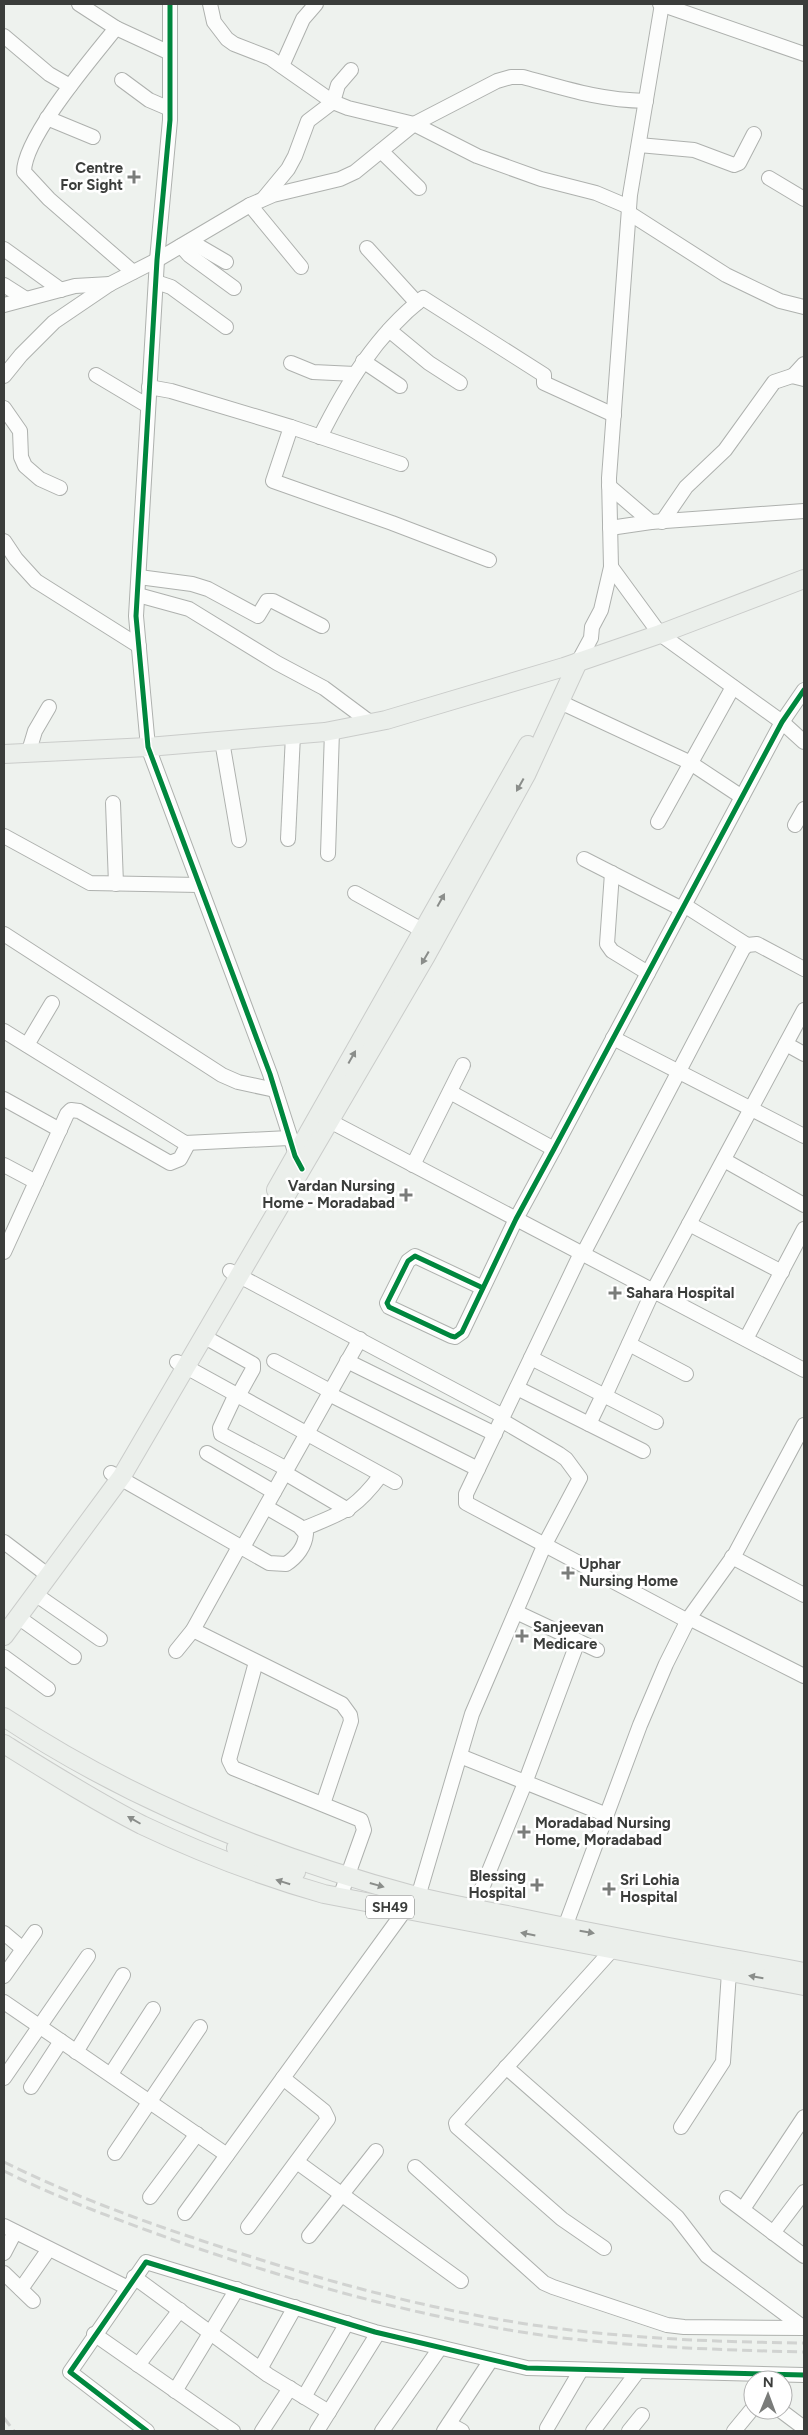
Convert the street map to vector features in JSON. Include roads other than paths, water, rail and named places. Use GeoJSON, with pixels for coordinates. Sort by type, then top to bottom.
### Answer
{"type":"FeatureCollection","features":[{"type":"Feature","properties":{"kind":"main road"},"geometry":{"type":"LineString","coordinates":[[4,754],[29,751],[148,747],[222,741],[332,731],[371,723],[571,664],[660,634],[804,579]]}},
{"type":"Feature","properties":{"kind":"main road"},"geometry":{"type":"LineString","coordinates":[[11,1618],[35,1594],[60,1553],[116,1476],[298,1162],[325,1119],[430,934],[526,775],[560,702],[571,664]]}},
{"type":"Feature","properties":{"kind":"main road"},"geometry":{"type":"LineString","coordinates":[[430,934],[571,664]]}},
{"type":"Feature","properties":{"kind":"main road"},"geometry":{"type":"LineString","coordinates":[[181,1364],[203,1336],[234,1273]]}},
{"type":"Feature","properties":{"kind":"main road"},"geometry":{"type":"LineString","coordinates":[[4,1636],[11,1618],[41,1570],[60,1553]]}},
{"type":"Feature","properties":{"kind":"main road","name":"SH49"},"geometry":{"type":"LineString","coordinates":[[4,1717],[44,1744],[176,1812],[329,1871],[418,1897],[474,1908],[612,1950],[804,1986]]}},
{"type":"Feature","properties":{"kind":"main road"},"geometry":{"type":"LineString","coordinates":[[4,1732],[169,1819],[303,1874],[332,1895]]}},
{"type":"Feature","properties":{"kind":"main road","name":"SH49"},"geometry":{"type":"LineString","coordinates":[[4,1744],[141,1824],[213,1857],[280,1881],[332,1895],[405,1910],[804,1972]]}},
{"type":"Feature","properties":{"kind":"main road","name":"SH49"},"geometry":{"type":"LineString","coordinates":[[303,1874],[329,1871]]}},
{"type":"Feature","properties":{"kind":"street"},"geometry":{"type":"LineString","coordinates":[[79,4],[116,28],[170,53]]}},
{"type":"Feature","properties":{"kind":"street"},"geometry":{"type":"LineString","coordinates":[[170,4],[170,109],[157,260],[136,616],[148,747],[275,1090],[298,1162]]}},
{"type":"Feature","properties":{"kind":"street"},"geometry":{"type":"LineString","coordinates":[[210,4],[214,22],[227,39],[282,66],[333,102],[348,108],[414,124],[478,156],[541,179],[596,192],[629,210],[726,275],[780,301],[804,307]]}},
{"type":"Feature","properties":{"kind":"street"},"geometry":{"type":"LineString","coordinates":[[282,66],[303,19],[316,4]]}},
{"type":"Feature","properties":{"kind":"street"},"geometry":{"type":"LineString","coordinates":[[571,664],[591,638],[592,627],[601,610],[611,567],[610,486],[629,210],[662,4],[804,54]]}},
{"type":"Feature","properties":{"kind":"street"},"geometry":{"type":"LineString","coordinates":[[116,28],[47,118],[26,161],[24,172],[49,199],[133,272]]}},
{"type":"Feature","properties":{"kind":"street"},"geometry":{"type":"LineString","coordinates":[[4,36],[49,74],[70,86]]}},
{"type":"Feature","properties":{"kind":"street"},"geometry":{"type":"LineString","coordinates":[[263,199],[288,168],[295,156],[308,120],[333,102],[338,85],[351,70]]}},
{"type":"Feature","properties":{"kind":"street"},"geometry":{"type":"LineString","coordinates":[[4,376],[20,355],[54,322],[110,284],[157,260],[263,199],[340,179],[355,172],[414,124],[497,80],[523,77],[596,97],[614,100],[646,101]]}},
{"type":"Feature","properties":{"kind":"street"},"geometry":{"type":"LineString","coordinates":[[122,80],[149,100],[170,109]]}},
{"type":"Feature","properties":{"kind":"street"},"geometry":{"type":"LineString","coordinates":[[47,118],[92,137]]}},
{"type":"Feature","properties":{"kind":"street"},"geometry":{"type":"LineString","coordinates":[[639,145],[694,150],[734,165],[739,163],[754,134]]}},
{"type":"Feature","properties":{"kind":"street"},"geometry":{"type":"LineString","coordinates":[[381,151],[419,188]]}},
{"type":"Feature","properties":{"kind":"street"},"geometry":{"type":"LineString","coordinates":[[769,178],[804,199]]}},
{"type":"Feature","properties":{"kind":"street"},"geometry":{"type":"LineString","coordinates":[[250,205],[301,267]]}},
{"type":"Feature","properties":{"kind":"street"},"geometry":{"type":"LineString","coordinates":[[185,244],[226,262]]}},
{"type":"Feature","properties":{"kind":"street"},"geometry":{"type":"LineString","coordinates":[[185,244],[189,255],[234,288]]}},
{"type":"Feature","properties":{"kind":"street"},"geometry":{"type":"LineString","coordinates":[[4,248],[60,290]]}},
{"type":"Feature","properties":{"kind":"street"},"geometry":{"type":"LineString","coordinates":[[367,248],[418,303]]}},
{"type":"Feature","properties":{"kind":"street"},"geometry":{"type":"LineString","coordinates":[[156,282],[171,287],[226,327]]}},
{"type":"Feature","properties":{"kind":"street"},"geometry":{"type":"LineString","coordinates":[[4,305],[75,286],[110,284]]}},
{"type":"Feature","properties":{"kind":"street"},"geometry":{"type":"LineString","coordinates":[[4,285],[26,299]]}},
{"type":"Feature","properties":{"kind":"street"},"geometry":{"type":"LineString","coordinates":[[320,437],[342,393],[363,362],[389,330],[418,303],[426,299],[544,375],[544,383],[614,415]]}},
{"type":"Feature","properties":{"kind":"street"},"geometry":{"type":"LineString","coordinates":[[389,330],[429,363],[460,383]]}},
{"type":"Feature","properties":{"kind":"street"},"geometry":{"type":"LineString","coordinates":[[363,362],[400,386]]}},
{"type":"Feature","properties":{"kind":"street"},"geometry":{"type":"LineString","coordinates":[[291,364],[313,372],[355,374]]}},
{"type":"Feature","properties":{"kind":"street"},"geometry":{"type":"LineString","coordinates":[[656,522],[686,488],[725,450],[774,382],[799,378],[804,364]]}},
{"type":"Feature","properties":{"kind":"street"},"geometry":{"type":"LineString","coordinates":[[96,375],[148,406]]}},
{"type":"Feature","properties":{"kind":"street"},"geometry":{"type":"LineString","coordinates":[[150,387],[171,391],[291,427],[401,464]]}},
{"type":"Feature","properties":{"kind":"street"},"geometry":{"type":"LineString","coordinates":[[4,408],[20,431],[21,456],[25,466],[40,479],[60,488]]}},
{"type":"Feature","properties":{"kind":"street"},"geometry":{"type":"LineString","coordinates":[[291,427],[273,481],[392,522],[489,560]]}},
{"type":"Feature","properties":{"kind":"street"},"geometry":{"type":"LineString","coordinates":[[610,486],[656,522]]}},
{"type":"Feature","properties":{"kind":"street"},"geometry":{"type":"LineString","coordinates":[[610,528],[656,522],[804,511]]}},
{"type":"Feature","properties":{"kind":"street"},"geometry":{"type":"LineString","coordinates":[[4,541],[16,559],[36,581],[139,646]]}},
{"type":"Feature","properties":{"kind":"street"},"geometry":{"type":"LineString","coordinates":[[611,567],[660,634],[782,722],[804,742]]}},
{"type":"Feature","properties":{"kind":"street"},"geometry":{"type":"LineString","coordinates":[[139,577],[192,584],[208,589],[258,616],[267,601],[273,601],[322,626]]}},
{"type":"Feature","properties":{"kind":"street"},"geometry":{"type":"LineString","coordinates":[[138,595],[189,609],[277,663],[324,688],[371,723]]}},
{"type":"Feature","properties":{"kind":"street"},"geometry":{"type":"LineString","coordinates":[[658,822],[733,687]]}},
{"type":"Feature","properties":{"kind":"street"},"geometry":{"type":"LineString","coordinates":[[483,1288],[415,1256],[408,1261],[387,1303],[389,1307],[455,1337],[462,1332],[516,1219],[782,722],[804,690]]}},
{"type":"Feature","properties":{"kind":"street"},"geometry":{"type":"LineString","coordinates":[[560,702],[690,762],[742,797]]}},
{"type":"Feature","properties":{"kind":"street"},"geometry":{"type":"LineString","coordinates":[[29,751],[35,732],[49,707]]}},
{"type":"Feature","properties":{"kind":"street"},"geometry":{"type":"LineString","coordinates":[[328,854],[332,731]]}},
{"type":"Feature","properties":{"kind":"street"},"geometry":{"type":"LineString","coordinates":[[288,839],[293,735]]}},
{"type":"Feature","properties":{"kind":"street"},"geometry":{"type":"LineString","coordinates":[[222,741],[239,840]]}},
{"type":"Feature","properties":{"kind":"street"},"geometry":{"type":"LineString","coordinates":[[113,803],[116,884]]}},
{"type":"Feature","properties":{"kind":"street"},"geometry":{"type":"LineString","coordinates":[[794,825],[804,809]]}},
{"type":"Feature","properties":{"kind":"street"},"geometry":{"type":"LineString","coordinates":[[4,836],[81,880],[90,883],[199,885]]}},
{"type":"Feature","properties":{"kind":"street"},"geometry":{"type":"LineString","coordinates":[[584,859],[683,907],[747,945],[757,944],[804,969]]}},
{"type":"Feature","properties":{"kind":"street"},"geometry":{"type":"LineString","coordinates":[[612,874],[607,944],[612,951],[648,973]]}},
{"type":"Feature","properties":{"kind":"street"},"geometry":{"type":"LineString","coordinates":[[355,893],[430,934]]}},
{"type":"Feature","properties":{"kind":"street"},"geometry":{"type":"LineString","coordinates":[[4,934],[222,1075],[238,1082],[275,1090]]}},
{"type":"Feature","properties":{"kind":"street"},"geometry":{"type":"LineString","coordinates":[[747,945],[582,1254],[466,1494],[466,1503],[468,1506],[688,1620],[804,1676]]}},
{"type":"Feature","properties":{"kind":"street"},"geometry":{"type":"LineString","coordinates":[[27,1045],[52,1003]]}},
{"type":"Feature","properties":{"kind":"street"},"geometry":{"type":"LineString","coordinates":[[589,1424],[653,1291],[804,1010]]}},
{"type":"Feature","properties":{"kind":"street"},"geometry":{"type":"LineString","coordinates":[[4,1030],[176,1139],[188,1144],[289,1138]]}},
{"type":"Feature","properties":{"kind":"street"},"geometry":{"type":"LineString","coordinates":[[613,1038],[804,1136]]}},
{"type":"Feature","properties":{"kind":"street"},"geometry":{"type":"LineString","coordinates":[[786,1044],[804,1054]]}},
{"type":"Feature","properties":{"kind":"street"},"geometry":{"type":"LineString","coordinates":[[413,1165],[463,1065]]}},
{"type":"Feature","properties":{"kind":"street"},"geometry":{"type":"LineString","coordinates":[[450,1092],[554,1149]]}},
{"type":"Feature","properties":{"kind":"street"},"geometry":{"type":"LineString","coordinates":[[4,1101],[60,1130]]}},
{"type":"Feature","properties":{"kind":"street"},"geometry":{"type":"LineString","coordinates":[[4,1252],[9,1229],[36,1182],[67,1114],[71,1110],[79,1111],[170,1164],[180,1159],[188,1144]]}},
{"type":"Feature","properties":{"kind":"street"},"geometry":{"type":"LineString","coordinates":[[325,1119],[804,1370]]}},
{"type":"Feature","properties":{"kind":"street"},"geometry":{"type":"LineString","coordinates":[[724,1160],[804,1205]]}},
{"type":"Feature","properties":{"kind":"street"},"geometry":{"type":"LineString","coordinates":[[4,1165],[36,1182]]}},
{"type":"Feature","properties":{"kind":"street"},"geometry":{"type":"LineString","coordinates":[[689,1224],[782,1272]]}},
{"type":"Feature","properties":{"kind":"street"},"geometry":{"type":"LineString","coordinates":[[746,1340],[804,1229]]}},
{"type":"Feature","properties":{"kind":"street"},"geometry":{"type":"LineString","coordinates":[[234,1273],[360,1339],[502,1418],[559,1454],[578,1475],[579,1481],[544,1546],[472,1714],[418,1897]]}},
{"type":"Feature","properties":{"kind":"street"},"geometry":{"type":"LineString","coordinates":[[203,1336],[253,1364],[253,1370],[237,1395],[220,1428],[220,1434],[286,1471],[348,1510]]}},
{"type":"Feature","properties":{"kind":"street"},"geometry":{"type":"LineString","coordinates":[[176,1651],[193,1630],[266,1507],[360,1339]]}},
{"type":"Feature","properties":{"kind":"street"},"geometry":{"type":"LineString","coordinates":[[629,1344],[686,1374]]}},
{"type":"Feature","properties":{"kind":"street"},"geometry":{"type":"LineString","coordinates":[[531,1358],[656,1422]]}},
{"type":"Feature","properties":{"kind":"street"},"geometry":{"type":"LineString","coordinates":[[274,1361],[330,1393],[478,1469]]}},
{"type":"Feature","properties":{"kind":"street"},"geometry":{"type":"LineString","coordinates":[[348,1361],[495,1434]]}},
{"type":"Feature","properties":{"kind":"street"},"geometry":{"type":"LineString","coordinates":[[181,1364],[395,1482]]}},
{"type":"Feature","properties":{"kind":"street"},"geometry":{"type":"LineString","coordinates":[[516,1388],[643,1451]]}},
{"type":"Feature","properties":{"kind":"street"},"geometry":{"type":"LineString","coordinates":[[562,1934],[640,1725],[666,1664],[688,1620],[732,1557],[804,1425]]}},
{"type":"Feature","properties":{"kind":"street"},"geometry":{"type":"LineString","coordinates":[[207,1453],[274,1492]]}},
{"type":"Feature","properties":{"kind":"street"},"geometry":{"type":"LineString","coordinates":[[303,1530],[348,1510],[364,1498],[382,1475]]}},
{"type":"Feature","properties":{"kind":"street"},"geometry":{"type":"LineString","coordinates":[[116,1476],[241,1548],[270,1563],[286,1564],[297,1556],[305,1540],[303,1530],[266,1507]]}},
{"type":"Feature","properties":{"kind":"street"},"geometry":{"type":"LineString","coordinates":[[4,1542],[41,1570]]}},
{"type":"Feature","properties":{"kind":"street"},"geometry":{"type":"LineString","coordinates":[[732,1557],[804,1594]]}},
{"type":"Feature","properties":{"kind":"street"},"geometry":{"type":"LineString","coordinates":[[35,1594],[100,1639]]}},
{"type":"Feature","properties":{"kind":"street"},"geometry":{"type":"LineString","coordinates":[[516,1612],[597,1650]]}},
{"type":"Feature","properties":{"kind":"street"},"geometry":{"type":"LineString","coordinates":[[11,1618],[74,1657]]}},
{"type":"Feature","properties":{"kind":"street"},"geometry":{"type":"LineString","coordinates":[[193,1630],[342,1704],[350,1715],[351,1720],[323,1804]]}},
{"type":"Feature","properties":{"kind":"street"},"geometry":{"type":"LineString","coordinates":[[474,1908],[525,1783],[578,1640]]}},
{"type":"Feature","properties":{"kind":"street"},"geometry":{"type":"LineString","coordinates":[[4,1657],[48,1689]]}},
{"type":"Feature","properties":{"kind":"street"},"geometry":{"type":"LineString","coordinates":[[256,1662],[229,1760],[233,1768],[357,1817],[363,1824],[364,1830],[348,1876],[332,1895]]}},
{"type":"Feature","properties":{"kind":"street"},"geometry":{"type":"LineString","coordinates":[[460,1756],[607,1815]]}},
{"type":"Feature","properties":{"kind":"street"},"geometry":{"type":"LineString","coordinates":[[185,2213],[405,1910]]}},
{"type":"Feature","properties":{"kind":"street"},"geometry":{"type":"LineString","coordinates":[[4,1976],[35,1932]]}},
{"type":"Feature","properties":{"kind":"street"},"geometry":{"type":"LineString","coordinates":[[4,1933],[23,1948]]}},
{"type":"Feature","properties":{"kind":"street"},"geometry":{"type":"LineString","coordinates":[[604,2248],[562,2219],[457,2127],[457,2120],[612,1950]]}},
{"type":"Feature","properties":{"kind":"street"},"geometry":{"type":"LineString","coordinates":[[4,2078],[88,1956]]}},
{"type":"Feature","properties":{"kind":"street"},"geometry":{"type":"LineString","coordinates":[[681,2127],[723,2062],[729,1972]]}},
{"type":"Feature","properties":{"kind":"street"},"geometry":{"type":"LineString","coordinates":[[76,2052],[123,1975]]}},
{"type":"Feature","properties":{"kind":"street"},"geometry":{"type":"LineString","coordinates":[[4,2002],[227,2155]]}},
{"type":"Feature","properties":{"kind":"street"},"geometry":{"type":"LineString","coordinates":[[111,2074],[153,2009]]}},
{"type":"Feature","properties":{"kind":"street"},"geometry":{"type":"LineString","coordinates":[[115,2153],[152,2102],[200,2027]]}},
{"type":"Feature","properties":{"kind":"street"},"geometry":{"type":"LineString","coordinates":[[32,2087],[61,2041]]}},
{"type":"Feature","properties":{"kind":"street"},"geometry":{"type":"LineString","coordinates":[[506,2067],[676,2217],[707,2256],[804,2328]]}},
{"type":"Feature","properties":{"kind":"street"},"geometry":{"type":"LineString","coordinates":[[248,2227],[328,2119],[324,2111],[283,2078]]}},
{"type":"Feature","properties":{"kind":"street"},"geometry":{"type":"LineString","coordinates":[[743,2209],[804,2117]]}},
{"type":"Feature","properties":{"kind":"street"},"geometry":{"type":"LineString","coordinates":[[150,2197],[197,2134]]}},
{"type":"Feature","properties":{"kind":"street"},"geometry":{"type":"LineString","coordinates":[[309,2236],[376,2151]]}},
{"type":"Feature","properties":{"kind":"street"},"geometry":{"type":"LineString","coordinates":[[297,2162],[461,2281]]}},
{"type":"Feature","properties":{"kind":"street"},"geometry":{"type":"LineString","coordinates":[[415,2167],[544,2283],[553,2287],[667,2325],[684,2327],[804,2328]]}},
{"type":"Feature","properties":{"kind":"street"},"geometry":{"type":"LineString","coordinates":[[773,2233],[804,2192]]}},
{"type":"Feature","properties":{"kind":"street"},"geometry":{"type":"LineString","coordinates":[[727,2198],[804,2256]]}},
{"type":"Feature","properties":{"kind":"street"},"geometry":{"type":"LineString","coordinates":[[4,2253],[9,2229],[49,2249],[130,2282],[180,2310],[260,2369],[329,2412]]}},
{"type":"Feature","properties":{"kind":"street"},"geometry":{"type":"LineString","coordinates":[[22,2289],[49,2249]]}},
{"type":"Feature","properties":{"kind":"street"},"geometry":{"type":"LineString","coordinates":[[147,2431],[71,2375],[71,2369],[130,2282],[144,2264],[149,2262],[378,2333],[527,2368],[743,2376]]}},
{"type":"Feature","properties":{"kind":"street"},"geometry":{"type":"LineString","coordinates":[[4,2273],[33,2301]]}},
{"type":"Feature","properties":{"kind":"street"},"geometry":{"type":"LineString","coordinates":[[175,2391],[237,2289]]}},
{"type":"Feature","properties":{"kind":"street"},"geometry":{"type":"LineString","coordinates":[[260,2369],[296,2307]]}},
{"type":"Feature","properties":{"kind":"street"},"geometry":{"type":"LineString","coordinates":[[138,2365],[180,2310]]}},
{"type":"Feature","properties":{"kind":"street"},"geometry":{"type":"LineString","coordinates":[[304,2396],[348,2324]]}},
{"type":"Feature","properties":{"kind":"street"},"geometry":{"type":"LineString","coordinates":[[317,2431],[378,2333]]}},
{"type":"Feature","properties":{"kind":"street"},"geometry":{"type":"LineString","coordinates":[[94,2334],[233,2431]]}},
{"type":"Feature","properties":{"kind":"street"},"geometry":{"type":"LineString","coordinates":[[382,2431],[440,2348]]}},
{"type":"Feature","properties":{"kind":"street"},"geometry":{"type":"LineString","coordinates":[[462,2431],[447,2427],[491,2360]]}},
{"type":"Feature","properties":{"kind":"street"},"geometry":{"type":"LineString","coordinates":[[547,2428],[581,2370]]}},
{"type":"Feature","properties":{"kind":"street"},"geometry":{"type":"LineString","coordinates":[[593,2431],[638,2371]]}},
{"type":"Feature","properties":{"kind":"street"},"geometry":{"type":"LineString","coordinates":[[262,2431],[290,2388]]}},
{"type":"Feature","properties":{"kind":"street"},"geometry":{"type":"LineString","coordinates":[[629,2431],[642,2415]]}},
{"type":"Feature","properties":{"kind":"street"},"geometry":{"type":"LineString","coordinates":[[736,2431],[744,2420]]}},
{"type":"Feature","properties":{"kind":"street"},"geometry":{"type":"LineString","coordinates":[[793,2420],[804,2428]]}},
{"type":"Feature","properties":{"kind":"railway"},"geometry":{"type":"LineString","coordinates":[[4,2162],[133,2217],[185,2235],[296,2271],[425,2305],[512,2322],[586,2332],[679,2339],[804,2343]]}},
{"type":"Feature","properties":{"kind":"railway"},"geometry":{"type":"LineString","coordinates":[[4,2171],[71,2201],[185,2244],[322,2287],[414,2311],[508,2330],[555,2337],[679,2348],[804,2352]]}},
{"type":"Feature","properties":{"kind":"railway"},"geometry":{"type":"LineString","coordinates":[[4,2418],[14,2431]]}},
{"type":"Feature","properties":{"kind":"place","name":"Centre For Sight"},"geometry":{"type":"Point","coordinates":[134,177]}},
{"type":"Feature","properties":{"kind":"place","name":"Vardan Nursing Home - Moradabad"},"geometry":{"type":"Point","coordinates":[406,1195]}},
{"type":"Feature","properties":{"kind":"place","name":"Sahara Hospital"},"geometry":{"type":"Point","coordinates":[615,1293]}},
{"type":"Feature","properties":{"kind":"place","name":"Uphar Nursing Home"},"geometry":{"type":"Point","coordinates":[568,1573]}},
{"type":"Feature","properties":{"kind":"place","name":"Sanjeevan Medicare"},"geometry":{"type":"Point","coordinates":[522,1636]}},
{"type":"Feature","properties":{"kind":"place","name":"Moradabad Nursing Home, Moradabad"},"geometry":{"type":"Point","coordinates":[524,1832]}},
{"type":"Feature","properties":{"kind":"place","name":"Blessing Hospital"},"geometry":{"type":"Point","coordinates":[537,1885]}},
{"type":"Feature","properties":{"kind":"place","name":"Sri Lohia Hospital"},"geometry":{"type":"Point","coordinates":[609,1889]}}]}
